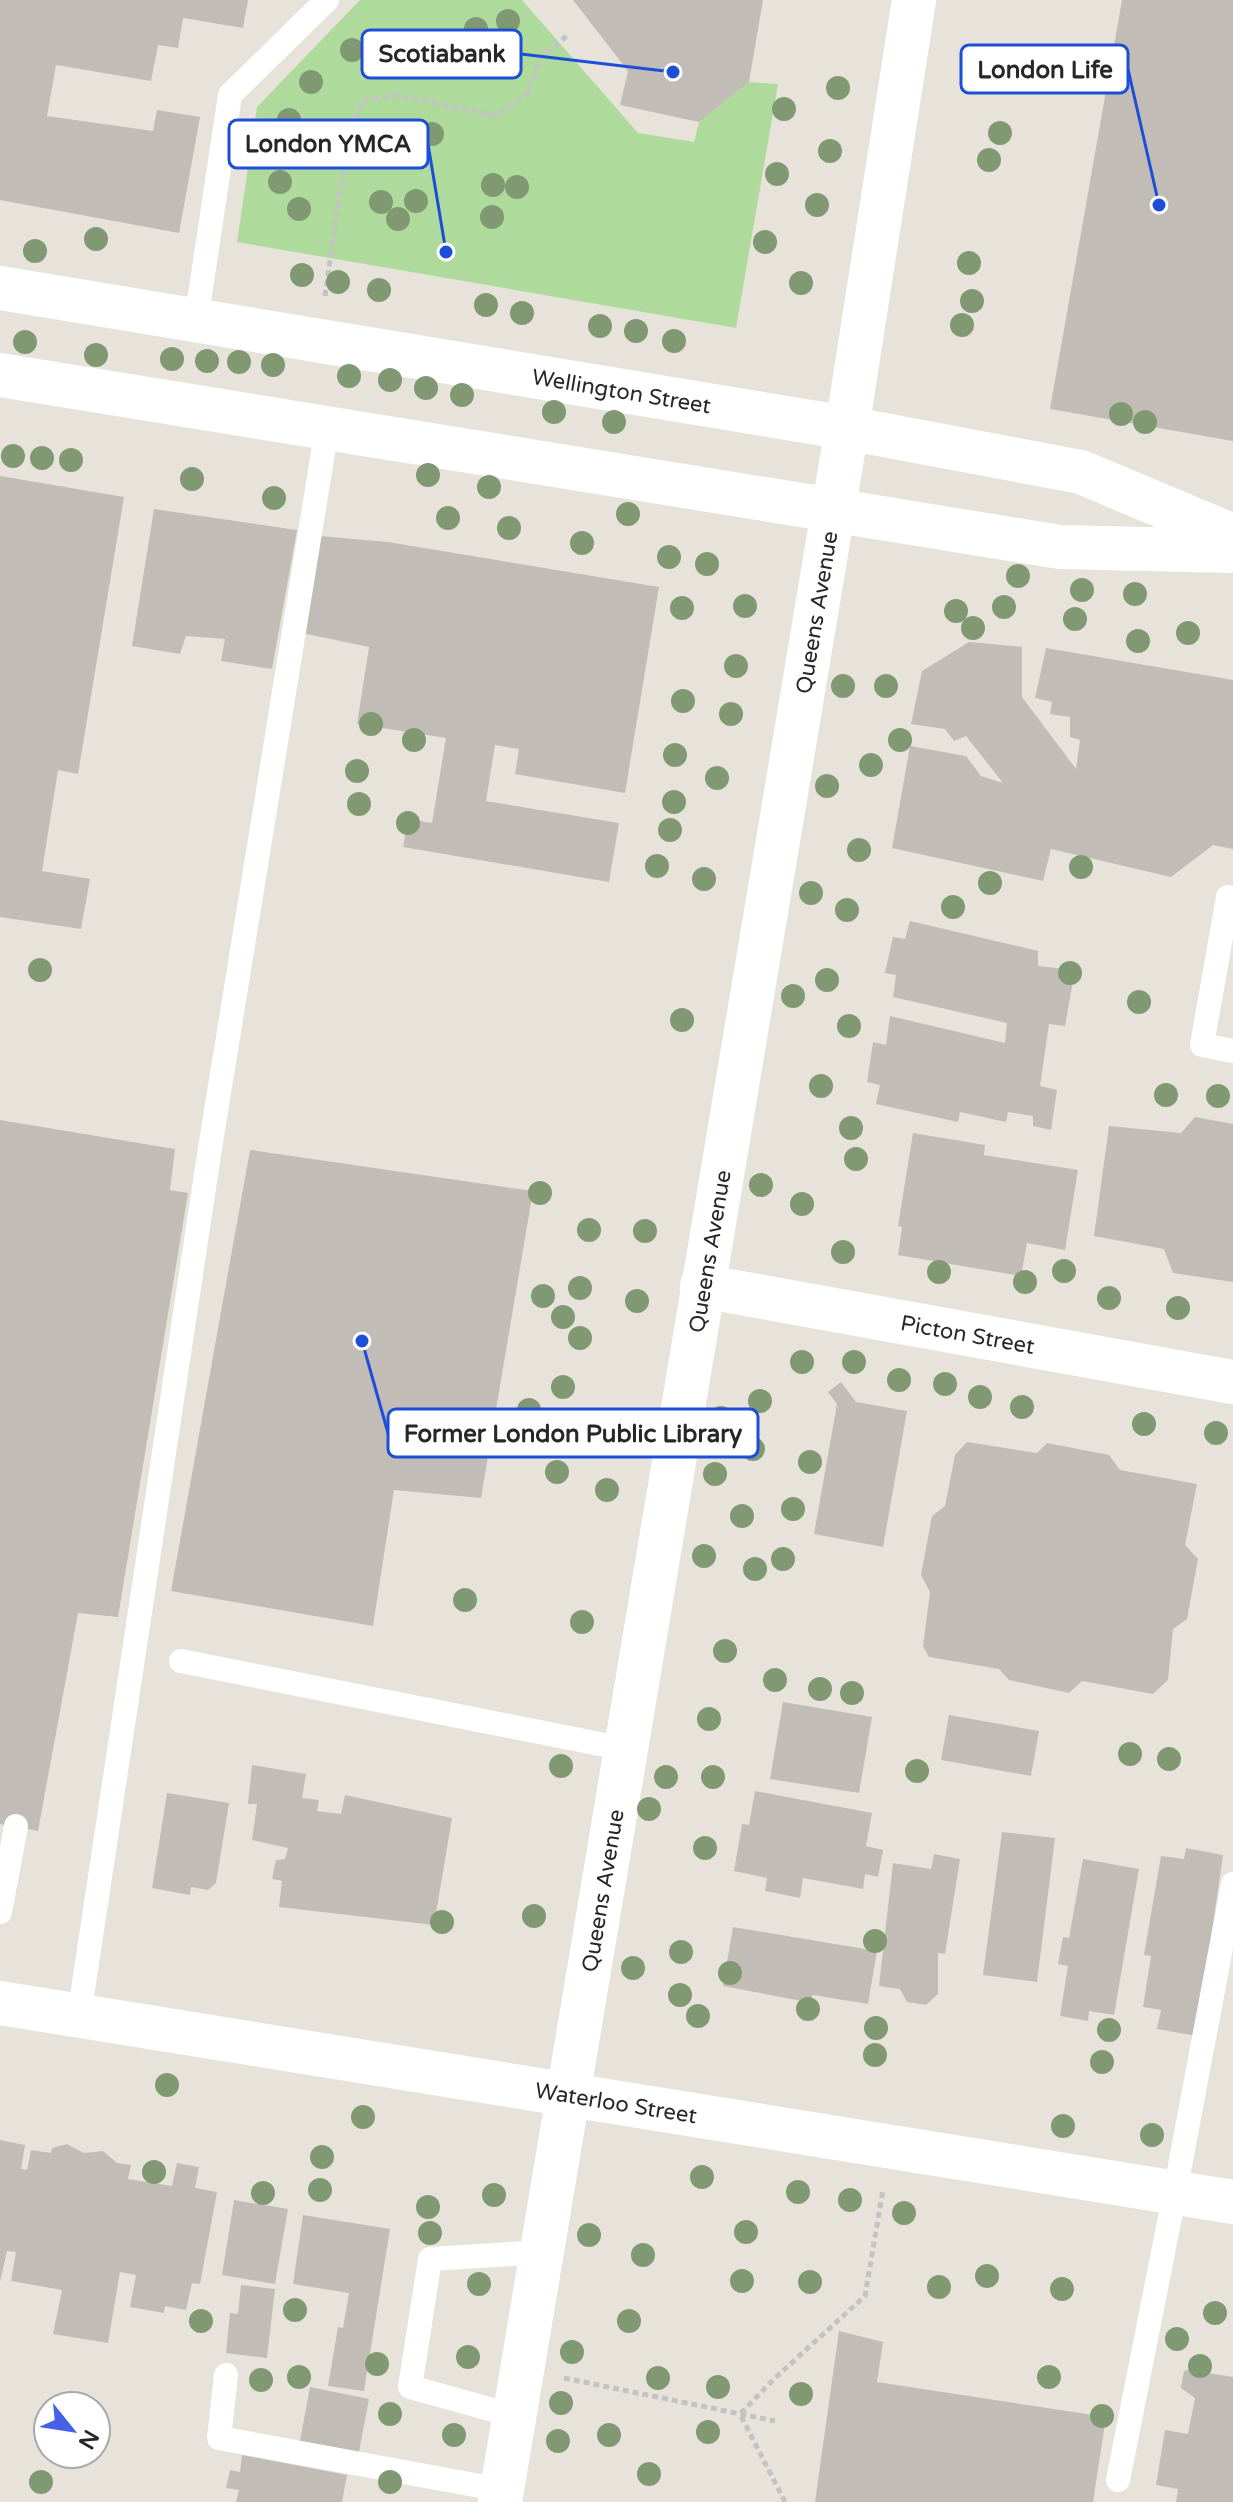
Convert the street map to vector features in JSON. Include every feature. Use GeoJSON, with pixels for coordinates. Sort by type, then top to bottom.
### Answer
{"type":"FeatureCollection","features":[{"type":"Feature","properties":{"kind":"main road","name":"Queens Avenue"},"geometry":{"type":"LineString","coordinates":[[501,2496],[847,428],[914,0]]}},
{"type":"Feature","properties":{"kind":"main road","name":"Wellington Street"},"geometry":{"type":"LineString","coordinates":[[0,288],[847,428],[1081,472],[1233,536]]}},
{"type":"Feature","properties":{"kind":"main road"},"geometry":{"type":"LineString","coordinates":[[0,375],[1060,547],[1233,551]]}},
{"type":"Feature","properties":{"kind":"main road","name":"Picton Street"},"geometry":{"type":"LineString","coordinates":[[702,1286],[1233,1382]]}},
{"type":"Feature","properties":{"kind":"main road","name":"Waterloo Street"},"geometry":{"type":"LineString","coordinates":[[0,2003],[1233,2202]]}},
{"type":"Feature","properties":{"kind":"lane"},"geometry":{"type":"LineString","coordinates":[[196,321],[230,95],[327,0]]}},
{"type":"Feature","properties":{"kind":"lane"},"geometry":{"type":"LineString","coordinates":[[79,2016],[210,1148],[327,428]]}},
{"type":"Feature","properties":{"kind":"lane"},"geometry":{"type":"LineString","coordinates":[[1228,897],[1202,1045],[1233,1051]]}},
{"type":"Feature","properties":{"kind":"lane"},"geometry":{"type":"LineString","coordinates":[[181,1661],[625,1749]]}},
{"type":"Feature","properties":{"kind":"lane"},"geometry":{"type":"LineString","coordinates":[[0,1912],[4,1865],[16,1826]]}},
{"type":"Feature","properties":{"kind":"lane"},"geometry":{"type":"LineString","coordinates":[[1118,2480],[1233,1884]]}},
{"type":"Feature","properties":{"kind":"lane"},"geometry":{"type":"LineString","coordinates":[[515,2416],[410,2387],[430,2259],[542,2252]]}},
{"type":"Feature","properties":{"kind":"lane"},"geometry":{"type":"LineString","coordinates":[[226,2375],[219,2438],[501,2496]]}},
{"type":"Feature","properties":{"kind":"path"},"geometry":{"type":"LineString","coordinates":[[319,340],[347,141],[363,101],[396,95],[497,116],[527,94],[541,57],[569,34]]}},
{"type":"Feature","properties":{"kind":"path"},"geometry":{"type":"LineString","coordinates":[[740,2414],[865,2296],[891,2147]]}},
{"type":"Feature","properties":{"kind":"path"},"geometry":{"type":"LineString","coordinates":[[522,2370],[775,2421]]}},
{"type":"Feature","properties":{"kind":"path"},"geometry":{"type":"LineString","coordinates":[[740,2414],[785,2502]]}},
{"type":"Feature","properties":{"kind":"green space"},"geometry":{"type":"Polygon","coordinates":[[[360,0],[522,0],[638,133],[694,142],[699,122],[749,82],[778,84],[736,328],[237,242],[257,107],[360,0]]]}},
{"type":"Feature","properties":{"kind":"building"},"geometry":{"type":"Polygon","coordinates":[[[0,0],[248,0],[243,28],[183,18],[178,48],[158,45],[151,81],[56,65],[47,116],[153,131],[157,110],[200,117],[179,233],[0,200],[0,0]]]}},
{"type":"Feature","properties":{"kind":"building"},"geometry":{"type":"Polygon","coordinates":[[[573,0],[763,0],[749,82],[699,122],[620,105],[628,71],[573,0]]]}},
{"type":"Feature","properties":{"kind":"building"},"geometry":{"type":"Polygon","coordinates":[[[1122,0],[1233,0],[1233,441],[1050,409],[1122,0]]]}},
{"type":"Feature","properties":{"kind":"building"},"geometry":{"type":"Polygon","coordinates":[[[0,476],[124,497],[78,774],[58,770],[42,871],[90,879],[81,929],[0,917],[0,476]]]}},
{"type":"Feature","properties":{"kind":"building"},"geometry":{"type":"Polygon","coordinates":[[[154,509],[297,530],[272,669],[221,661],[225,639],[186,636],[180,654],[132,646],[154,509]]]}},
{"type":"Feature","properties":{"kind":"building"},"geometry":{"type":"Polygon","coordinates":[[[319,536],[388,542],[659,587],[625,793],[515,774],[519,749],[495,745],[486,801],[619,823],[609,882],[403,847],[408,819],[432,823],[446,738],[357,724],[369,647],[302,633],[319,536]]]}},
{"type":"Feature","properties":{"kind":"building"},"geometry":{"type":"Polygon","coordinates":[[[969,642],[1022,647],[1022,697],[1076,769],[1080,740],[1070,737],[1070,717],[1050,714],[1052,702],[1035,698],[1046,648],[1233,680],[1233,849],[1213,845],[1171,877],[1051,849],[1043,881],[892,848],[910,746],[966,756],[981,776],[1003,783],[966,736],[954,741],[945,729],[911,724],[922,671],[969,642]]]}},
{"type":"Feature","properties":{"kind":"building"},"geometry":{"type":"Polygon","coordinates":[[[910,921],[1038,951],[1038,966],[1075,970],[1065,1026],[1049,1024],[1040,1086],[1057,1090],[1051,1130],[1033,1126],[1033,1116],[1008,1112],[1006,1122],[960,1112],[958,1122],[876,1104],[880,1085],[867,1082],[873,1042],[886,1045],[890,1016],[1005,1043],[1007,1023],[893,997],[896,975],[885,973],[893,937],[905,939],[910,921]]]}},
{"type":"Feature","properties":{"kind":"building"},"geometry":{"type":"Polygon","coordinates":[[[1195,1117],[1233,1124],[1233,1282],[1173,1273],[1164,1249],[1094,1236],[1109,1126],[1181,1133],[1195,1117]]]}},
{"type":"Feature","properties":{"kind":"building"},"geometry":{"type":"Polygon","coordinates":[[[0,1120],[175,1149],[170,1190],[188,1193],[118,1617],[78,1613],[38,1831],[0,1824],[0,1120]]]}},
{"type":"Feature","properties":{"kind":"building"},"geometry":{"type":"Polygon","coordinates":[[[913,1133],[985,1145],[984,1155],[1078,1170],[1065,1250],[1027,1243],[1021,1276],[898,1255],[902,1227],[898,1226],[913,1133]]]}},
{"type":"Feature","properties":{"kind":"building"},"geometry":{"type":"Polygon","coordinates":[[[250,1150],[533,1191],[481,1498],[394,1490],[373,1626],[171,1591],[250,1150]]]}},
{"type":"Feature","properties":{"kind":"building"},"geometry":{"type":"Polygon","coordinates":[[[841,1382],[856,1402],[907,1411],[883,1547],[814,1534],[837,1404],[828,1392],[841,1382]]]}},
{"type":"Feature","properties":{"kind":"building"},"geometry":{"type":"Polygon","coordinates":[[[967,1442],[1037,1453],[1047,1443],[1109,1455],[1120,1470],[1197,1484],[1185,1545],[1198,1559],[1187,1619],[1173,1629],[1168,1680],[1153,1694],[1082,1681],[1069,1693],[1009,1680],[999,1669],[929,1657],[923,1646],[930,1592],[921,1575],[932,1516],[945,1506],[955,1455],[967,1442]]]}},
{"type":"Feature","properties":{"kind":"building"},"geometry":{"type":"Polygon","coordinates":[[[783,1702],[872,1717],[859,1793],[770,1779],[783,1702]]]}},
{"type":"Feature","properties":{"kind":"building"},"geometry":{"type":"Polygon","coordinates":[[[949,1715],[1039,1731],[1031,1776],[941,1760],[949,1715]]]}},
{"type":"Feature","properties":{"kind":"building"},"geometry":{"type":"Polygon","coordinates":[[[252,1765],[306,1774],[302,1798],[319,1800],[317,1811],[341,1814],[345,1795],[452,1818],[434,1925],[279,1907],[282,1881],[272,1879],[276,1860],[285,1859],[288,1848],[252,1840],[257,1804],[248,1804],[252,1765]]]}},
{"type":"Feature","properties":{"kind":"building"},"geometry":{"type":"Polygon","coordinates":[[[755,1791],[872,1813],[866,1846],[883,1850],[878,1877],[865,1874],[863,1889],[803,1878],[800,1898],[765,1891],[767,1878],[734,1871],[742,1824],[749,1825],[755,1791]]]}},
{"type":"Feature","properties":{"kind":"building"},"geometry":{"type":"Polygon","coordinates":[[[167,1793],[229,1803],[216,1883],[208,1890],[191,1887],[190,1895],[152,1888],[167,1793]]]}},
{"type":"Feature","properties":{"kind":"building"},"geometry":{"type":"Polygon","coordinates":[[[1002,1832],[1055,1838],[1037,1982],[983,1975],[1002,1832]]]}},
{"type":"Feature","properties":{"kind":"building"},"geometry":{"type":"Polygon","coordinates":[[[1186,1848],[1223,1855],[1197,2036],[1157,2029],[1161,2010],[1143,2007],[1151,1956],[1144,1955],[1161,1856],[1184,1859],[1186,1848]]]}},
{"type":"Feature","properties":{"kind":"building"},"geometry":{"type":"Polygon","coordinates":[[[934,1854],[960,1859],[945,1954],[938,1953],[938,1994],[926,2005],[907,2002],[900,1989],[879,1986],[893,1863],[931,1869],[934,1854]]]}},
{"type":"Feature","properties":{"kind":"building"},"geometry":{"type":"Polygon","coordinates":[[[1083,1859],[1139,1869],[1114,2015],[1089,2011],[1088,2021],[1060,2016],[1068,1966],[1058,1964],[1063,1937],[1069,1938],[1083,1859]]]}},
{"type":"Feature","properties":{"kind":"building"},"geometry":{"type":"Polygon","coordinates":[[[733,1927],[877,1951],[868,2004],[813,1995],[807,2002],[723,1986],[733,1927]]]}},
{"type":"Feature","properties":{"kind":"building"},"geometry":{"type":"Polygon","coordinates":[[[0,2140],[25,2145],[21,2169],[27,2170],[31,2150],[51,2153],[52,2148],[67,2144],[84,2153],[103,2151],[117,2163],[131,2165],[128,2179],[172,2186],[177,2163],[199,2167],[195,2188],[217,2192],[200,2284],[192,2283],[186,2310],[165,2306],[164,2313],[130,2307],[136,2275],[120,2272],[108,2343],[53,2334],[62,2290],[11,2281],[16,2252],[7,2251],[0,2282],[0,2140]]]}},
{"type":"Feature","properties":{"kind":"building"},"geometry":{"type":"Polygon","coordinates":[[[234,2200],[288,2209],[275,2284],[222,2275],[234,2200]]]}},
{"type":"Feature","properties":{"kind":"building"},"geometry":{"type":"Polygon","coordinates":[[[303,2215],[390,2229],[364,2391],[328,2386],[338,2327],[343,2328],[349,2293],[293,2284],[303,2215]]]}},
{"type":"Feature","properties":{"kind":"building"},"geometry":{"type":"Polygon","coordinates":[[[241,2285],[275,2289],[267,2358],[226,2353],[230,2313],[238,2314],[241,2285]]]}},
{"type":"Feature","properties":{"kind":"building"},"geometry":{"type":"Polygon","coordinates":[[[839,2331],[883,2342],[877,2382],[1106,2417],[1093,2502],[815,2502],[839,2331]]]}},
{"type":"Feature","properties":{"kind":"building"},"geometry":{"type":"Polygon","coordinates":[[[1198,2367],[1208,2373],[1233,2377],[1233,2502],[1176,2502],[1178,2489],[1156,2485],[1165,2430],[1188,2434],[1195,2398],[1181,2388],[1184,2371],[1198,2367]]]}},
{"type":"Feature","properties":{"kind":"building"},"geometry":{"type":"Polygon","coordinates":[[[310,2387],[369,2399],[359,2452],[300,2441],[310,2387]]]}},
{"type":"Feature","properties":{"kind":"building"},"geometry":{"type":"Polygon","coordinates":[[[242,2455],[347,2475],[342,2502],[236,2502],[239,2490],[226,2488],[230,2470],[240,2472],[242,2455]]]}},
{"type":"Feature","properties":{"kind":"place","name":"Scotiabank"},"geometry":{"type":"Point","coordinates":[673,72]}},
{"type":"Feature","properties":{"kind":"place","name":"London Life"},"geometry":{"type":"Point","coordinates":[1159,205]}},
{"type":"Feature","properties":{"kind":"place","name":"London YMCA"},"geometry":{"type":"Point","coordinates":[446,252]}},
{"type":"Feature","properties":{"kind":"place","name":"Former London Public Library"},"geometry":{"type":"Point","coordinates":[362,1341]}}]}
